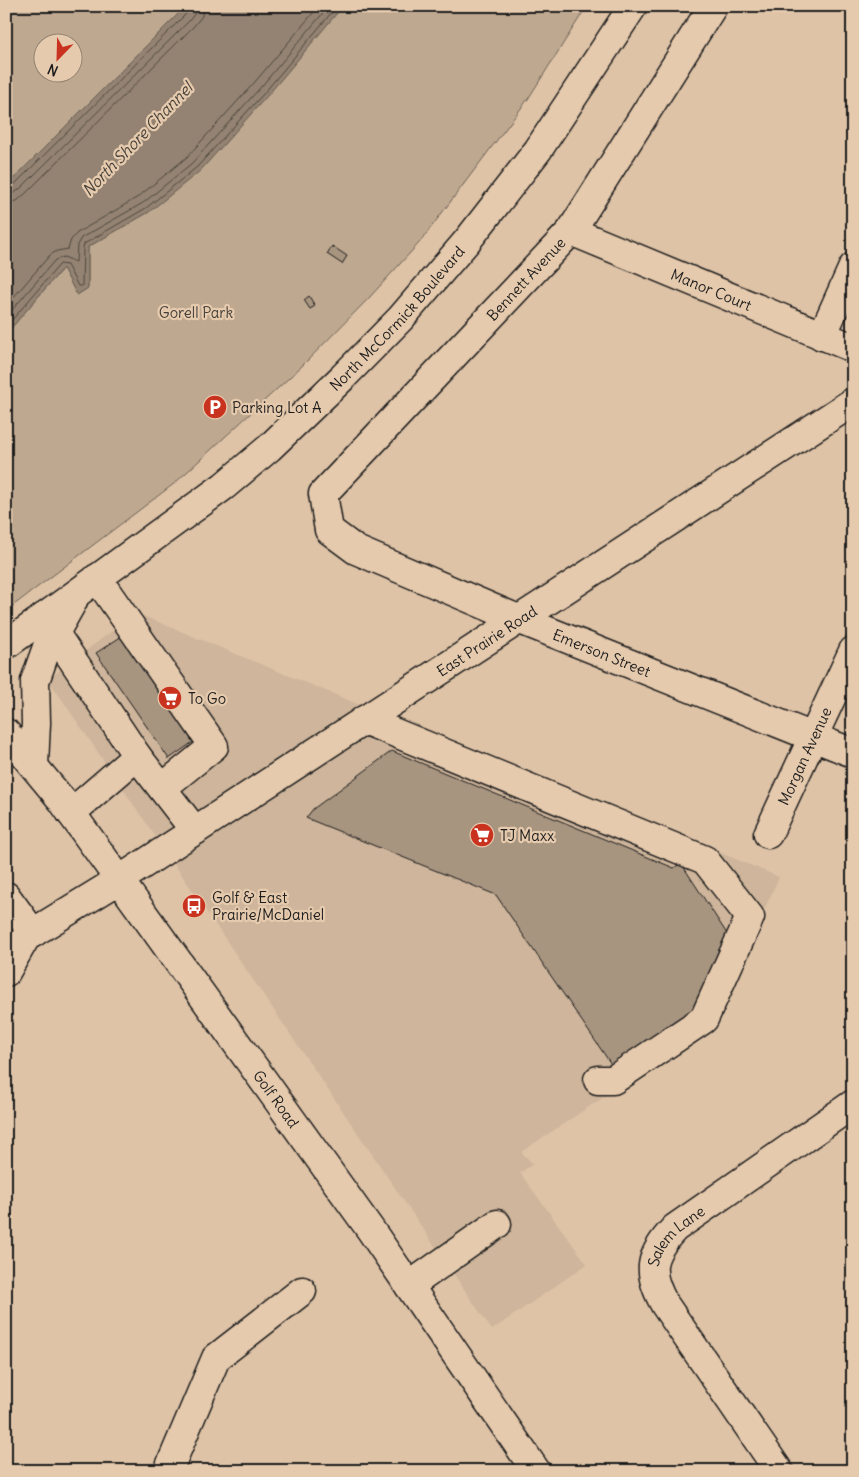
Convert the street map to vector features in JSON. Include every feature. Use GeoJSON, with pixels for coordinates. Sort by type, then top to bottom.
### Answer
{"type":"FeatureCollection","features":[{"type":"Feature","properties":{"kind":"street","name":"North McCormick Boulevard"},"geometry":{"type":"LineString","coordinates":[[87,585],[231,480],[269,448],[401,318],[467,241],[538,150],[633,6]]}},
{"type":"Feature","properties":{"kind":"street","name":"Bennett Avenue"},"geometry":{"type":"LineString","coordinates":[[329,530],[323,494],[572,231],[713,6]]}},
{"type":"Feature","properties":{"kind":"street","name":"Manor Court"},"geometry":{"type":"LineString","coordinates":[[572,231],[853,348]]}},
{"type":"Feature","properties":{"kind":"street"},"geometry":{"type":"LineString","coordinates":[[822,336],[853,267]]}},
{"type":"Feature","properties":{"kind":"street","name":"East Prairie Road"},"geometry":{"type":"LineString","coordinates":[[6,972],[26,938],[33,933],[119,880],[853,402]]}},
{"type":"Feature","properties":{"kind":"street","name":"Emerson Street"},"geometry":{"type":"LineString","coordinates":[[329,530],[356,550],[518,619],[853,754]]}},
{"type":"Feature","properties":{"kind":"street"},"geometry":{"type":"LineString","coordinates":[[6,645],[50,625],[87,585],[214,746],[162,788]]}},
{"type":"Feature","properties":{"kind":"street"},"geometry":{"type":"LineString","coordinates":[[50,625],[137,756],[195,830]]}},
{"type":"Feature","properties":{"kind":"street"},"geometry":{"type":"LineString","coordinates":[[34,765],[35,681],[47,647],[50,625]]}},
{"type":"Feature","properties":{"kind":"street","name":"Morgan Avenue"},"geometry":{"type":"LineString","coordinates":[[768,834],[853,651]]}},
{"type":"Feature","properties":{"kind":"street"},"geometry":{"type":"LineString","coordinates":[[364,720],[706,860],[750,918],[704,1019],[613,1080],[598,1080]]}},
{"type":"Feature","properties":{"kind":"street","name":"Golf Road"},"geometry":{"type":"LineString","coordinates":[[6,733],[34,765],[71,813],[409,1286],[536,1471]]}},
{"type":"Feature","properties":{"kind":"street"},"geometry":{"type":"LineString","coordinates":[[71,813],[137,756]]}},
{"type":"Feature","properties":{"kind":"street"},"geometry":{"type":"LineString","coordinates":[[6,896],[33,933]]}},
{"type":"Feature","properties":{"kind":"street","name":"Salem Lane"},"geometry":{"type":"LineString","coordinates":[[779,1471],[656,1288],[653,1273],[656,1250],[675,1228],[853,1104]]}},
{"type":"Feature","properties":{"kind":"street"},"geometry":{"type":"LineString","coordinates":[[409,1286],[497,1224]]}},
{"type":"Feature","properties":{"kind":"street"},"geometry":{"type":"LineString","coordinates":[[168,1471],[216,1358],[302,1292]]}},
{"type":"Feature","properties":{"kind":"shaded area"},"geometry":{"type":"Polygon","coordinates":[[[136,613],[779,877],[712,1025],[521,1152],[533,1164],[520,1173],[587,1264],[492,1330],[48,679],[136,613]]]}},
{"type":"Feature","properties":{"kind":"green space"},"geometry":{"type":"Polygon","coordinates":[[[6,6],[186,6],[6,186],[6,6]]]}},
{"type":"Feature","properties":{"kind":"green space","name":"Gorell Park"},"geometry":{"type":"Polygon","coordinates":[[[343,6],[587,6],[528,99],[420,242],[368,299],[303,365],[175,483],[6,611],[6,334],[63,268],[77,295],[88,288],[88,247],[149,212],[343,6]]]}},
{"type":"Feature","properties":{"kind":"water","name":"North Shore Channel"},"geometry":{"type":"Polygon","coordinates":[[[186,6],[343,6],[268,95],[200,171],[149,212],[88,247],[88,288],[77,295],[63,268],[6,334],[6,186],[186,6]]]}},
{"type":"Feature","properties":{"kind":"building"},"geometry":{"type":"Polygon","coordinates":[[[332,246],[347,256],[342,264],[327,254],[332,246]]]}},
{"type":"Feature","properties":{"kind":"building"},"geometry":{"type":"Polygon","coordinates":[[[309,296],[315,306],[310,309],[304,300],[309,296]]]}},
{"type":"Feature","properties":{"kind":"building"},"geometry":{"type":"Polygon","coordinates":[[[122,636],[193,742],[169,759],[96,653],[122,636]]]}},
{"type":"Feature","properties":{"kind":"building"},"geometry":{"type":"Polygon","coordinates":[[[392,751],[674,868],[681,863],[731,940],[697,1011],[613,1067],[496,895],[306,818],[313,809],[392,751]]]}},
{"type":"Feature","properties":{"kind":"place","name":"Parking Lot A"},"geometry":{"type":"Point","coordinates":[215,407]}},
{"type":"Feature","properties":{"kind":"place","name":"To Go"},"geometry":{"type":"Point","coordinates":[170,698]}},
{"type":"Feature","properties":{"kind":"place","name":"TJ Maxx"},"geometry":{"type":"Point","coordinates":[482,835]}},
{"type":"Feature","properties":{"kind":"place","name":"Golf & East Prairie/McDaniel"},"geometry":{"type":"Point","coordinates":[194,906]}}]}
